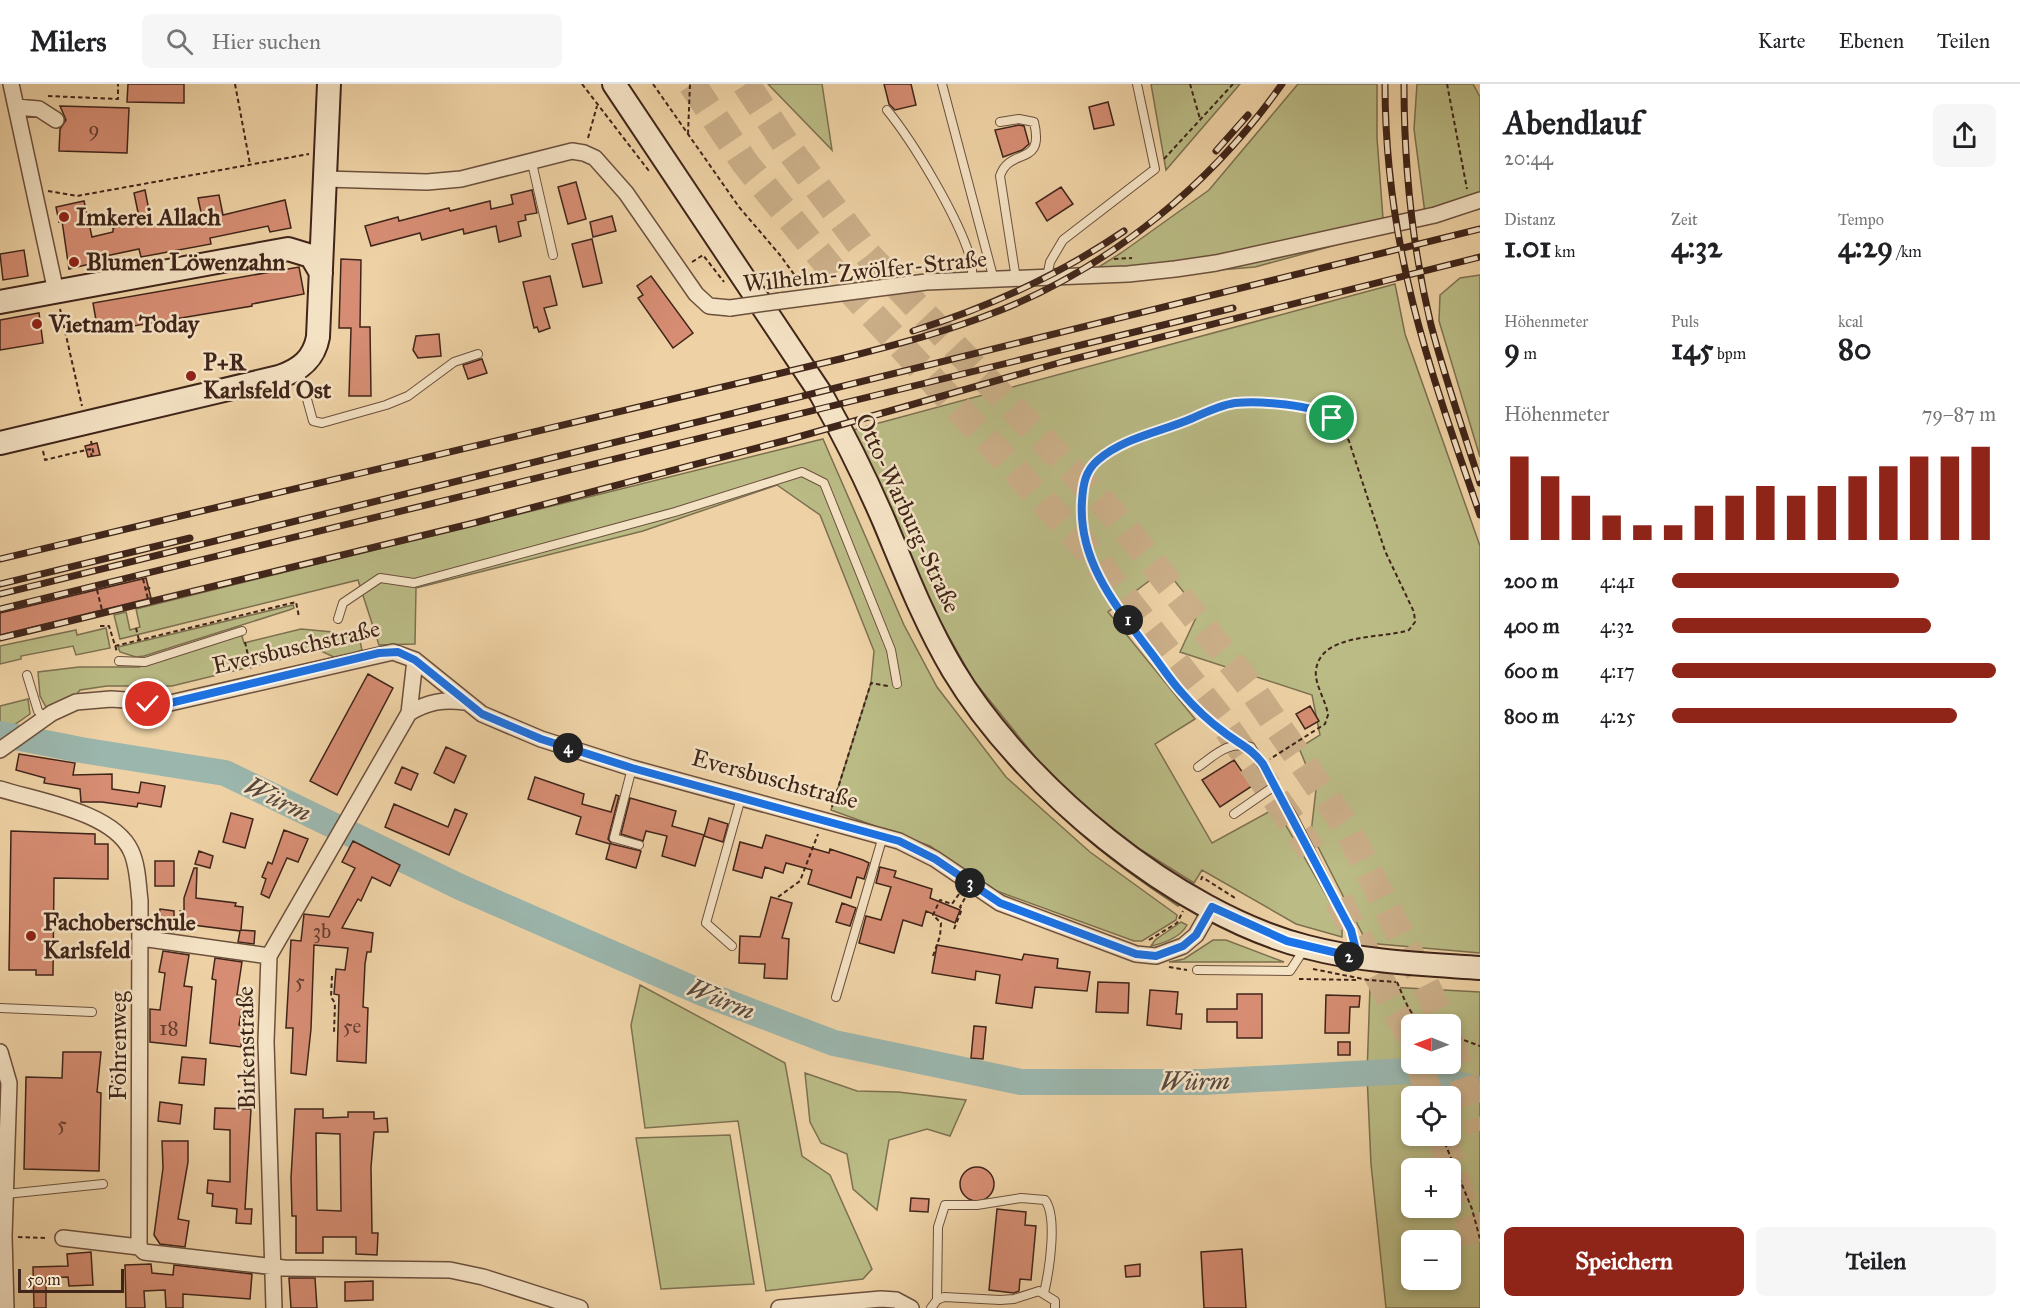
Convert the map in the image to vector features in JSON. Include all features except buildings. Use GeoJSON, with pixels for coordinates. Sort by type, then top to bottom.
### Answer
{"type":"FeatureCollection","features":[{"type":"Feature","properties":{"kind":"main road"},"geometry":{"type":"LineString","coordinates":[[0,443],[89,433],[279,377],[298,368],[311,357],[317,347],[329,84]]}},
{"type":"Feature","properties":{"kind":"main road","name":"Otto-Warburg-Straße"},"geometry":{"type":"LineString","coordinates":[[614,84],[821,394],[847,440],[923,615],[953,671],[987,721],[1025,765],[1109,842],[1158,877],[1212,907]]}},
{"type":"Feature","properties":{"kind":"main road"},"geometry":{"type":"LineString","coordinates":[[0,303],[288,249],[306,237],[313,227],[325,179]]}},
{"type":"Feature","properties":{"kind":"main road"},"geometry":{"type":"LineString","coordinates":[[288,249],[311,256],[321,273]]}},
{"type":"Feature","properties":{"kind":"main road"},"geometry":{"type":"LineString","coordinates":[[1212,907],[1250,927],[1305,947],[1358,958],[1480,968]]}},
{"type":"Feature","properties":{"kind":"street"},"geometry":{"type":"LineString","coordinates":[[11,84],[32,191],[56,292]]}},
{"type":"Feature","properties":{"kind":"street"},"geometry":{"type":"LineString","coordinates":[[16,107],[39,109],[56,120]]}},
{"type":"Feature","properties":{"kind":"street","name":"Wilhelm-Zwölfer-Straße"},"geometry":{"type":"LineString","coordinates":[[325,179],[427,182],[461,179],[572,152],[584,153],[595,158],[626,193],[696,294],[710,306],[730,308],[926,282],[1128,274],[1216,263],[1435,215],[1473,195]]}},
{"type":"Feature","properties":{"kind":"street","name":"Eversbuschstraße"},"geometry":{"type":"LineString","coordinates":[[1,749],[39,722],[76,702],[111,699],[170,703],[387,652],[398,652],[415,660],[465,702],[488,717],[524,732],[632,768],[884,836],[935,859],[970,884],[1013,909],[1142,955],[1165,954],[1188,943],[1196,935],[1212,907]]}},
{"type":"Feature","properties":{"kind":"street"},"geometry":{"type":"LineString","coordinates":[[415,660],[409,713],[435,702],[465,702]]}},
{"type":"Feature","properties":{"kind":"street","name":"Birkenstraße"},"geometry":{"type":"LineString","coordinates":[[274,1308],[266,1042],[269,957],[286,923],[353,814],[409,713]]}},
{"type":"Feature","properties":{"kind":"street","name":"Föhrenweg"},"geometry":{"type":"LineString","coordinates":[[0,789],[99,819],[119,833],[131,851],[137,876],[141,938],[139,1247]]}},
{"type":"Feature","properties":{"kind":"street"},"geometry":{"type":"LineString","coordinates":[[141,938],[269,957]]}},
{"type":"Feature","properties":{"kind":"street"},"geometry":{"type":"LineString","coordinates":[[0,1052],[9,1083],[3,1284],[6,1308]]}},
{"type":"Feature","properties":{"kind":"street"},"geometry":{"type":"LineString","coordinates":[[63,1238],[139,1247],[144,1252],[272,1267],[450,1270],[483,1277],[580,1308]]}},
{"type":"Feature","properties":{"kind":"street"},"geometry":{"type":"LineString","coordinates":[[779,1308],[881,1299],[896,1300],[911,1308]]}},
{"type":"Feature","properties":{"kind":"lane"},"geometry":{"type":"LineString","coordinates":[[942,84],[994,280]]}},
{"type":"Feature","properties":{"kind":"lane"},"geometry":{"type":"LineString","coordinates":[[1047,277],[1050,262],[1063,240],[1155,169],[1137,84]]}},
{"type":"Feature","properties":{"kind":"lane"},"geometry":{"type":"LineString","coordinates":[[887,110],[900,126],[952,218],[971,259],[972,281]]}},
{"type":"Feature","properties":{"kind":"lane"},"geometry":{"type":"LineString","coordinates":[[1000,122],[1019,119],[1034,122],[1037,136],[1035,148],[1029,154],[1011,160],[1003,168],[1000,176],[1016,279]]}},
{"type":"Feature","properties":{"kind":"lane"},"geometry":{"type":"LineString","coordinates":[[532,163],[553,255]]}},
{"type":"Feature","properties":{"kind":"lane"},"geometry":{"type":"LineString","coordinates":[[298,368],[313,421],[322,423],[401,399],[454,362],[478,354]]}},
{"type":"Feature","properties":{"kind":"lane"},"geometry":{"type":"LineString","coordinates":[[338,619],[343,603],[380,578],[414,583],[675,512],[802,472],[824,483],[891,650],[897,684]]}},
{"type":"Feature","properties":{"kind":"lane"},"geometry":{"type":"LineString","coordinates":[[119,661],[145,662],[242,631]]}},
{"type":"Feature","properties":{"kind":"lane"},"geometry":{"type":"LineString","coordinates":[[27,675],[39,722]]}},
{"type":"Feature","properties":{"kind":"lane"},"geometry":{"type":"LineString","coordinates":[[1198,767],[1229,745],[1240,744],[1251,747],[1263,764],[1273,788],[1294,818],[1351,930],[1358,958]]}},
{"type":"Feature","properties":{"kind":"lane"},"geometry":{"type":"LineString","coordinates":[[632,768],[614,838],[639,845]]}},
{"type":"Feature","properties":{"kind":"lane"},"geometry":{"type":"LineString","coordinates":[[1234,814],[1273,788]]}},
{"type":"Feature","properties":{"kind":"lane"},"geometry":{"type":"LineString","coordinates":[[732,946],[706,923],[741,798]]}},
{"type":"Feature","properties":{"kind":"lane"},"geometry":{"type":"LineString","coordinates":[[836,997],[884,836]]}},
{"type":"Feature","properties":{"kind":"lane"},"geometry":{"type":"LineString","coordinates":[[1197,970],[1290,971],[1305,947]]}},
{"type":"Feature","properties":{"kind":"lane"},"geometry":{"type":"LineString","coordinates":[[0,1008],[92,1012]]}},
{"type":"Feature","properties":{"kind":"lane"},"geometry":{"type":"LineString","coordinates":[[6,1194],[103,1184]]}},
{"type":"Feature","properties":{"kind":"lane"},"geometry":{"type":"LineString","coordinates":[[937,1300],[938,1227],[945,1205],[977,1205],[1021,1197],[1046,1200],[1050,1205],[1051,1238],[1044,1293]]}},
{"type":"Feature","properties":{"kind":"lane"},"geometry":{"type":"LineString","coordinates":[[931,1308],[937,1300],[944,1297],[1000,1300],[1014,1299],[1033,1292],[1044,1293],[1055,1301],[1055,1308]]}},
{"type":"Feature","properties":{"kind":"path"},"geometry":{"type":"LineString","coordinates":[[53,97],[118,99],[118,84]]}},
{"type":"Feature","properties":{"kind":"path"},"geometry":{"type":"LineString","coordinates":[[235,84],[250,164]]}},
{"type":"Feature","properties":{"kind":"path"},"geometry":{"type":"LineString","coordinates":[[652,84],[739,207],[787,264],[800,283],[805,297]]}},
{"type":"Feature","properties":{"kind":"path"},"geometry":{"type":"LineString","coordinates":[[688,134],[690,84]]}},
{"type":"Feature","properties":{"kind":"path"},"geometry":{"type":"LineString","coordinates":[[1190,84],[1200,120]]}},
{"type":"Feature","properties":{"kind":"path"},"geometry":{"type":"LineString","coordinates":[[1155,169],[1233,84]]}},
{"type":"Feature","properties":{"kind":"path"},"geometry":{"type":"LineString","coordinates":[[1447,84],[1473,195],[1458,193]]}},
{"type":"Feature","properties":{"kind":"path"},"geometry":{"type":"LineString","coordinates":[[590,132],[597,106]]}},
{"type":"Feature","properties":{"kind":"path"},"geometry":{"type":"LineString","coordinates":[[32,191],[40,190],[77,196],[326,151]]}},
{"type":"Feature","properties":{"kind":"path"},"geometry":{"type":"LineString","coordinates":[[692,262],[703,255],[722,283]]}},
{"type":"Feature","properties":{"kind":"path"},"geometry":{"type":"LineString","coordinates":[[1111,259],[1134,257]]}},
{"type":"Feature","properties":{"kind":"path"},"geometry":{"type":"LineString","coordinates":[[43,451],[45,460],[90,449],[93,457],[56,292]]}},
{"type":"Feature","properties":{"kind":"path"},"geometry":{"type":"LineString","coordinates":[[1240,744],[1182,694],[1105,588],[1090,561],[1083,537],[1081,517],[1085,478],[1097,460],[1129,440],[1211,410],[1234,404],[1252,403],[1322,411],[1337,424],[1349,441],[1385,551],[1414,612],[1414,622],[1409,630],[1350,639],[1324,654],[1316,668],[1317,682],[1328,715],[1324,724],[1263,764]]}},
{"type":"Feature","properties":{"kind":"path"},"geometry":{"type":"LineString","coordinates":[[143,579],[148,599]]}},
{"type":"Feature","properties":{"kind":"path"},"geometry":{"type":"LineString","coordinates":[[146,589],[152,587]]}},
{"type":"Feature","properties":{"kind":"path"},"geometry":{"type":"LineString","coordinates":[[97,590],[102,610]]}},
{"type":"Feature","properties":{"kind":"path"},"geometry":{"type":"LineString","coordinates":[[115,646],[296,602],[299,617]]}},
{"type":"Feature","properties":{"kind":"path"},"geometry":{"type":"LineString","coordinates":[[100,626],[109,626],[119,661]]}},
{"type":"Feature","properties":{"kind":"path"},"geometry":{"type":"LineString","coordinates":[[136,628],[139,640]]}},
{"type":"Feature","properties":{"kind":"path"},"geometry":{"type":"LineString","coordinates":[[244,640],[248,656]]}},
{"type":"Feature","properties":{"kind":"path"},"geometry":{"type":"LineString","coordinates":[[778,897],[800,881],[824,821],[872,683],[891,686],[897,684]]}},
{"type":"Feature","properties":{"kind":"path"},"geometry":{"type":"LineString","coordinates":[[954,929],[970,884]]}},
{"type":"Feature","properties":{"kind":"path"},"geometry":{"type":"LineString","coordinates":[[933,956],[940,936],[940,923],[933,915],[939,900],[952,904],[970,884]]}},
{"type":"Feature","properties":{"kind":"path"},"geometry":{"type":"LineString","coordinates":[[1145,942],[1177,923],[1182,914]]}},
{"type":"Feature","properties":{"kind":"path"},"geometry":{"type":"LineString","coordinates":[[332,976],[331,997],[335,1003],[334,1033]]}},
{"type":"Feature","properties":{"kind":"path"},"geometry":{"type":"LineString","coordinates":[[1397,982],[1413,1014]]}},
{"type":"Feature","properties":{"kind":"path"},"geometry":{"type":"LineString","coordinates":[[1461,1039],[1480,1047]]}},
{"type":"Feature","properties":{"kind":"path"},"geometry":{"type":"LineString","coordinates":[[1447,1146],[1472,1209],[1480,1239]]}},
{"type":"Feature","properties":{"kind":"path"},"geometry":{"type":"LineString","coordinates":[[4,1236],[63,1238]]}},
{"type":"Feature","properties":{"kind":"green space"},"geometry":{"type":"Polygon","coordinates":[[[768,84],[822,84],[832,150],[768,84]]]}},
{"type":"Feature","properties":{"kind":"green space"},"geometry":{"type":"Polygon","coordinates":[[[1151,84],[1240,84],[1166,170],[1151,84]]]}},
{"type":"Feature","properties":{"kind":"green space"},"geometry":{"type":"Polygon","coordinates":[[[1298,84],[1377,84],[1377,138],[1384,232],[1255,267],[1075,282],[1121,253],[1209,190],[1298,84]]]}},
{"type":"Feature","properties":{"kind":"green space"},"geometry":{"type":"Polygon","coordinates":[[[1417,84],[1473,84],[1480,97],[1480,209],[1426,221],[1414,129],[1417,84]]]}},
{"type":"Feature","properties":{"kind":"green space"},"geometry":{"type":"Polygon","coordinates":[[[1480,275],[1480,457],[1439,321],[1440,295],[1460,278],[1480,275]]]}},
{"type":"Feature","properties":{"kind":"green space"},"geometry":{"type":"Polygon","coordinates":[[[1395,284],[1405,334],[1480,546],[1480,953],[1367,943],[1311,833],[1316,789],[1299,748],[1320,735],[1312,695],[1180,652],[1199,611],[1165,569],[1108,612],[1195,719],[1155,744],[1212,843],[1276,808],[1342,923],[1342,937],[1296,924],[1202,870],[1194,883],[1119,836],[1049,774],[974,681],[931,605],[853,430],[1395,284]]]}},
{"type":"Feature","properties":{"kind":"green space"},"geometry":{"type":"Polygon","coordinates":[[[823,439],[904,625],[937,687],[1006,777],[1090,852],[1177,915],[1176,920],[1142,941],[1134,941],[994,890],[930,846],[831,810],[871,683],[874,651],[820,515],[777,485],[643,531],[416,588],[415,644],[379,645],[358,580],[120,639],[114,615],[126,612],[130,630],[140,627],[136,609],[823,439]]]}},
{"type":"Feature","properties":{"kind":"green space"},"geometry":{"type":"Polygon","coordinates":[[[293,605],[294,608],[289,610],[144,656],[136,657],[120,652],[118,647],[293,605]]]}},
{"type":"Feature","properties":{"kind":"green space"},"geometry":{"type":"Polygon","coordinates":[[[106,628],[110,648],[76,655],[73,646],[21,656],[21,659],[0,664],[0,646],[76,630],[77,635],[106,628]]]}},
{"type":"Feature","properties":{"kind":"green space"},"geometry":{"type":"Polygon","coordinates":[[[301,629],[333,632],[360,641],[362,650],[338,659],[319,650],[172,686],[107,686],[80,690],[76,695],[46,707],[40,696],[38,672],[79,667],[139,667],[241,633],[244,643],[301,629]]]}},
{"type":"Feature","properties":{"kind":"green space"},"geometry":{"type":"Polygon","coordinates":[[[28,699],[30,714],[0,735],[0,706],[28,699]]]}},
{"type":"Feature","properties":{"kind":"green space"},"geometry":{"type":"Polygon","coordinates":[[[1019,769],[1183,904],[1178,906],[1093,844],[1035,791],[1017,772],[1019,769]]]}},
{"type":"Feature","properties":{"kind":"green space"},"geometry":{"type":"Polygon","coordinates":[[[1181,922],[1187,925],[1176,937],[1151,946],[1155,940],[1181,922]]]}},
{"type":"Feature","properties":{"kind":"green space"},"geometry":{"type":"Polygon","coordinates":[[[1213,940],[1226,940],[1284,962],[1169,962],[1184,959],[1213,940]]]}},
{"type":"Feature","properties":{"kind":"green space"},"geometry":{"type":"Polygon","coordinates":[[[640,985],[785,1063],[802,1156],[830,1175],[872,1269],[863,1279],[766,1291],[738,1121],[645,1128],[631,1025],[640,985]]]}},
{"type":"Feature","properties":{"kind":"green space"},"geometry":{"type":"Polygon","coordinates":[[[1370,986],[1480,992],[1480,1308],[1386,1308],[1371,1164],[1367,1075],[1370,986]]]}},
{"type":"Feature","properties":{"kind":"green space"},"geometry":{"type":"Polygon","coordinates":[[[805,1073],[857,1091],[898,1092],[966,1100],[950,1136],[927,1129],[889,1140],[877,1210],[853,1189],[847,1154],[821,1143],[810,1122],[805,1073]]]}},
{"type":"Feature","properties":{"kind":"green space"},"geometry":{"type":"Polygon","coordinates":[[[730,1135],[754,1284],[661,1289],[636,1138],[730,1135]]]}},
{"type":"Feature","properties":{"kind":"waterway","name":"Würm"},"geometry":{"type":"LineString","coordinates":[[0,734],[81,750],[225,773],[460,887],[700,992],[834,1043],[1021,1082],[1203,1082],[1408,1071],[1480,1090]]}},
{"type":"Feature","properties":{"kind":"tunnel"},"geometry":{"type":"LineString","coordinates":[[692,84],[745,163],[837,276],[1080,541],[1222,721],[1312,851]]}},
{"type":"Feature","properties":{"kind":"tunnel"},"geometry":{"type":"LineString","coordinates":[[746,84],[789,149],[868,255],[1116,517],[1250,686],[1347,828],[1440,1014]]}},
{"type":"Feature","properties":{"kind":"tunnel"},"geometry":{"type":"LineString","coordinates":[[1338,900],[1401,1019]]}},
{"type":"Feature","properties":{"kind":"tunnel"},"geometry":{"type":"LineString","coordinates":[[1461,1072],[1480,1131]]}},
{"type":"Feature","properties":{"kind":"tunnel"},"geometry":{"type":"LineString","coordinates":[[1422,1074],[1427,1086]]}},
{"type":"Feature","properties":{"kind":"tunnel"},"geometry":{"type":"LineString","coordinates":[[1445,1146],[1480,1256]]}},
{"type":"Feature","properties":{"kind":"railway"},"geometry":{"type":"LineString","coordinates":[[0,559],[840,359],[981,318],[1042,291],[1082,269],[1121,245],[1158,217],[1225,154],[1282,84]]}},
{"type":"Feature","properties":{"kind":"railway"},"geometry":{"type":"LineString","coordinates":[[1385,84],[1387,142],[1401,251],[1427,355],[1480,515]]}},
{"type":"Feature","properties":{"kind":"railway"},"geometry":{"type":"LineString","coordinates":[[1404,84],[1410,205],[1424,295],[1442,365],[1480,483]]}},
{"type":"Feature","properties":{"kind":"railway"},"geometry":{"type":"LineString","coordinates":[[1216,151],[1248,115]]}},
{"type":"Feature","properties":{"kind":"railway"},"geometry":{"type":"LineString","coordinates":[[0,594],[1480,229]]}},
{"type":"Feature","properties":{"kind":"railway"},"geometry":{"type":"LineString","coordinates":[[913,331],[969,312],[1022,289],[1074,262],[1124,231]]}},
{"type":"Feature","properties":{"kind":"railway"},"geometry":{"type":"LineString","coordinates":[[0,638],[474,523],[791,439],[1062,362],[1480,257]]}},
{"type":"Feature","properties":{"kind":"railway"},"geometry":{"type":"LineString","coordinates":[[0,609],[1233,308]]}},
{"type":"Feature","properties":{"kind":"railway"},"geometry":{"type":"LineString","coordinates":[[0,584],[190,538]]}},
{"type":"Feature","properties":{"kind":"place","name":"Imkerei Allach"},"geometry":{"type":"Point","coordinates":[64,217]}},
{"type":"Feature","properties":{"kind":"place","name":"Blumen Löwenzahn"},"geometry":{"type":"Point","coordinates":[74,262]}},
{"type":"Feature","properties":{"kind":"place","name":"Vietnam Today"},"geometry":{"type":"Point","coordinates":[37,324]}},
{"type":"Feature","properties":{"kind":"place","name":"P+R Karlsfeld Ost"},"geometry":{"type":"Point","coordinates":[191,376]}},
{"type":"Feature","properties":{"kind":"place","name":"Fachoberschule Karlsfeld"},"geometry":{"type":"Point","coordinates":[31,936]}},
{"type":"Feature","properties":{"kind":"route"},"geometry":{"type":"LineString","coordinates":[[148,704],[170,703],[379,653],[398,652],[415,660],[482,714],[506,725],[600,759],[899,841],[935,859],[1000,903],[1127,952],[1156,956],[1183,946],[1196,935],[1212,907],[1250,927],[1287,941],[1358,958],[1351,930],[1294,818],[1273,788],[1263,764],[1251,747],[1240,744],[1223,731],[1182,694],[1139,636],[1105,588],[1090,561],[1083,537],[1081,517],[1082,495],[1089,469],[1097,460],[1129,440],[1234,404],[1252,403],[1308,408],[1322,411],[1332,418]]}}]}
